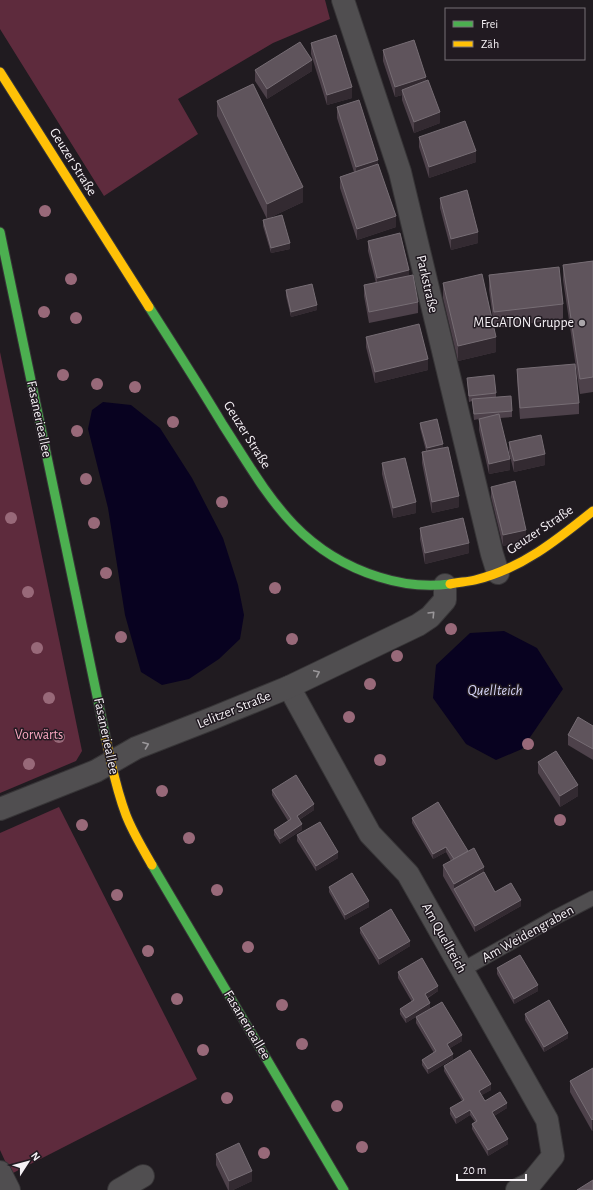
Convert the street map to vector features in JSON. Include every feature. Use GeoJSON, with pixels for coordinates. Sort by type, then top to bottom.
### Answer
{"type":"FeatureCollection","features":[{"type":"Feature","properties":{"kind":"street","name":"Parkstraße"},"geometry":{"type":"LineString","coordinates":[[343,0],[400,172],[492,554],[498,572]]}},
{"type":"Feature","properties":{"kind":"street","name":"Geuzer Straße"},"geometry":{"type":"LineString","coordinates":[[2,81],[261,484],[277,507],[310,542],[348,566],[371,576],[412,585],[445,585],[479,579],[515,566],[557,540],[593,511]]}},
{"type":"Feature","properties":{"kind":"street","name":"Fasanerieallee"},"geometry":{"type":"LineString","coordinates":[[0,232],[111,763],[126,815],[138,839],[344,1190]]}},
{"type":"Feature","properties":{"kind":"street","name":"Lelitzer Straße"},"geometry":{"type":"LineString","coordinates":[[0,809],[96,771],[136,748],[289,687],[418,626],[430,618],[445,600],[445,585]]}},
{"type":"Feature","properties":{"kind":"street","name":"Am Quellteich"},"geometry":{"type":"LineString","coordinates":[[289,687],[370,834],[408,874],[547,1120],[553,1156],[531,1183],[517,1190]]}},
{"type":"Feature","properties":{"kind":"street"},"geometry":{"type":"LineString","coordinates":[[0,1172],[9,1190]]}},
{"type":"Feature","properties":{"kind":"street"},"geometry":{"type":"LineString","coordinates":[[119,1190],[143,1176]]}},
{"type":"Feature","properties":{"kind":"lane","name":"Am Weidengraben"},"geometry":{"type":"LineString","coordinates":[[462,970],[554,918],[593,898]]}},
{"type":"Feature","properties":{"kind":"green space"},"geometry":{"type":"Polygon","coordinates":[[[0,0],[325,0],[330,19],[273,43],[178,99],[198,134],[104,196],[0,29],[0,0]]]}},
{"type":"Feature","properties":{"kind":"green space","name":"Vorwärts"},"geometry":{"type":"Polygon","coordinates":[[[0,352],[82,751],[76,761],[0,793],[0,352]]]}},
{"type":"Feature","properties":{"kind":"green space"},"geometry":{"type":"Polygon","coordinates":[[[59,807],[197,1079],[11,1174],[0,1150],[0,833],[59,807]]]}},
{"type":"Feature","properties":{"kind":"water"},"geometry":{"type":"Polygon","coordinates":[[[103,402],[131,405],[160,428],[192,478],[223,538],[238,585],[244,615],[240,639],[219,659],[189,679],[162,685],[141,672],[125,615],[108,508],[88,429],[92,410],[103,402]]]}},
{"type":"Feature","properties":{"kind":"water","name":"Quellteich"},"geometry":{"type":"Polygon","coordinates":[[[504,631],[537,648],[563,689],[522,749],[496,760],[466,744],[433,698],[436,665],[470,633],[504,631]]]}},
{"type":"Feature","properties":{"kind":"building"},"geometry":{"type":"Polygon","coordinates":[[[336,35],[352,87],[327,95],[311,43],[336,35]]]}},
{"type":"Feature","properties":{"kind":"building"},"geometry":{"type":"Polygon","coordinates":[[[414,40],[426,77],[395,87],[383,50],[414,40]]]}},
{"type":"Feature","properties":{"kind":"building"},"geometry":{"type":"Polygon","coordinates":[[[300,42],[312,60],[267,89],[255,70],[300,42]]]}},
{"type":"Feature","properties":{"kind":"building"},"geometry":{"type":"Polygon","coordinates":[[[428,80],[440,112],[414,122],[402,90],[428,80]]]}},
{"type":"Feature","properties":{"kind":"building"},"geometry":{"type":"Polygon","coordinates":[[[253,84],[303,187],[267,204],[217,101],[253,84]]]}},
{"type":"Feature","properties":{"kind":"building"},"geometry":{"type":"Polygon","coordinates":[[[359,100],[378,160],[356,167],[337,107],[359,100]]]}},
{"type":"Feature","properties":{"kind":"building"},"geometry":{"type":"Polygon","coordinates":[[[465,121],[476,151],[429,167],[419,137],[465,121]]]}},
{"type":"Feature","properties":{"kind":"building"},"geometry":{"type":"Polygon","coordinates":[[[378,164],[396,216],[357,229],[340,177],[378,164]]]}},
{"type":"Feature","properties":{"kind":"building"},"geometry":{"type":"Polygon","coordinates":[[[467,190],[478,232],[451,239],[440,198],[467,190]]]}},
{"type":"Feature","properties":{"kind":"building"},"geometry":{"type":"Polygon","coordinates":[[[282,215],[290,243],[271,248],[263,220],[282,215]]]}},
{"type":"Feature","properties":{"kind":"building"},"geometry":{"type":"Polygon","coordinates":[[[400,233],[409,270],[377,278],[368,241],[400,233]]]}},
{"type":"Feature","properties":{"kind":"building"},"geometry":{"type":"Polygon","coordinates":[[[593,261],[593,377],[580,379],[563,265],[593,261]]]}},
{"type":"Feature","properties":{"kind":"building"},"geometry":{"type":"Polygon","coordinates":[[[559,267],[563,304],[494,312],[489,275],[559,267]]]}},
{"type":"Feature","properties":{"kind":"building"},"geometry":{"type":"Polygon","coordinates":[[[482,274],[496,337],[458,346],[443,283],[482,274]]]}},
{"type":"Feature","properties":{"kind":"building"},"geometry":{"type":"Polygon","coordinates":[[[413,275],[418,302],[369,312],[364,285],[413,275]]]}},
{"type":"Feature","properties":{"kind":"building"},"geometry":{"type":"Polygon","coordinates":[[[312,284],[317,305],[291,312],[286,290],[312,284]]]}},
{"type":"Feature","properties":{"kind":"building"},"geometry":{"type":"Polygon","coordinates":[[[419,324],[428,359],[375,372],[366,337],[419,324]]]}},
{"type":"Feature","properties":{"kind":"building"},"geometry":{"type":"Polygon","coordinates":[[[575,364],[579,403],[520,408],[517,369],[575,364]]]}},
{"type":"Feature","properties":{"kind":"building"},"geometry":{"type":"Polygon","coordinates":[[[494,375],[496,393],[469,396],[467,378],[494,375]]]}},
{"type":"Feature","properties":{"kind":"building"},"geometry":{"type":"Polygon","coordinates":[[[511,396],[512,411],[474,414],[472,399],[511,396]]]}},
{"type":"Feature","properties":{"kind":"building"},"geometry":{"type":"Polygon","coordinates":[[[499,414],[510,459],[489,464],[479,419],[499,414]]]}},
{"type":"Feature","properties":{"kind":"building"},"geometry":{"type":"Polygon","coordinates":[[[437,419],[443,444],[427,448],[420,423],[437,419]]]}},
{"type":"Feature","properties":{"kind":"building"},"geometry":{"type":"Polygon","coordinates":[[[541,435],[545,454],[514,461],[509,442],[541,435]]]}},
{"type":"Feature","properties":{"kind":"building"},"geometry":{"type":"Polygon","coordinates":[[[448,447],[459,496],[432,502],[422,452],[448,447]]]}},
{"type":"Feature","properties":{"kind":"building"},"geometry":{"type":"Polygon","coordinates":[[[405,458],[416,502],[393,508],[382,463],[405,458]]]}},
{"type":"Feature","properties":{"kind":"building"},"geometry":{"type":"Polygon","coordinates":[[[515,481],[526,530],[503,535],[491,487],[515,481]]]}},
{"type":"Feature","properties":{"kind":"building"},"geometry":{"type":"Polygon","coordinates":[[[463,518],[469,543],[425,553],[420,528],[463,518]]]}},
{"type":"Feature","properties":{"kind":"building"},"geometry":{"type":"Polygon","coordinates":[[[578,717],[593,726],[593,749],[568,735],[578,717]]]}},
{"type":"Feature","properties":{"kind":"building"},"geometry":{"type":"Polygon","coordinates":[[[556,751],[578,785],[560,796],[538,762],[556,751]]]}},
{"type":"Feature","properties":{"kind":"building"},"geometry":{"type":"Polygon","coordinates":[[[296,775],[314,804],[297,816],[302,824],[280,839],[274,830],[291,819],[272,790],[296,775]]]}},
{"type":"Feature","properties":{"kind":"building"},"geometry":{"type":"Polygon","coordinates":[[[438,802],[468,851],[454,859],[446,847],[433,854],[412,818],[438,802]]]}},
{"type":"Feature","properties":{"kind":"building"},"geometry":{"type":"Polygon","coordinates":[[[320,822],[338,852],[316,866],[297,835],[320,822]]]}},
{"type":"Feature","properties":{"kind":"building"},"geometry":{"type":"Polygon","coordinates":[[[474,848],[484,867],[454,884],[443,865],[474,848]]]}},
{"type":"Feature","properties":{"kind":"building"},"geometry":{"type":"Polygon","coordinates":[[[484,872],[495,892],[511,883],[521,900],[475,926],[454,889],[484,872]]]}},
{"type":"Feature","properties":{"kind":"building"},"geometry":{"type":"Polygon","coordinates":[[[352,873],[369,901],[345,915],[329,887],[352,873]]]}},
{"type":"Feature","properties":{"kind":"building"},"geometry":{"type":"Polygon","coordinates":[[[391,909],[410,941],[379,959],[360,928],[391,909]]]}},
{"type":"Feature","properties":{"kind":"building"},"geometry":{"type":"Polygon","coordinates":[[[520,955],[538,985],[514,999],[497,968],[520,955]]]}},
{"type":"Feature","properties":{"kind":"building"},"geometry":{"type":"Polygon","coordinates":[[[422,958],[438,986],[425,994],[430,1003],[406,1018],[400,1009],[414,1000],[398,972],[422,958]]]}},
{"type":"Feature","properties":{"kind":"building"},"geometry":{"type":"Polygon","coordinates":[[[549,1000],[568,1033],[544,1047],[525,1014],[549,1000]]]}},
{"type":"Feature","properties":{"kind":"building"},"geometry":{"type":"Polygon","coordinates":[[[442,1002],[462,1035],[447,1044],[453,1054],[428,1069],[422,1060],[436,1051],[416,1017],[442,1002]]]}},
{"type":"Feature","properties":{"kind":"building"},"geometry":{"type":"Polygon","coordinates":[[[470,1050],[491,1084],[479,1091],[485,1101],[500,1092],[507,1103],[492,1112],[508,1139],[488,1150],[472,1124],[477,1121],[470,1110],[456,1118],[450,1108],[464,1100],[444,1066],[470,1050]]]}},
{"type":"Feature","properties":{"kind":"building"},"geometry":{"type":"Polygon","coordinates":[[[593,1068],[593,1119],[592,1120],[570,1081],[593,1068]]]}},
{"type":"Feature","properties":{"kind":"building"},"geometry":{"type":"Polygon","coordinates":[[[239,1143],[252,1171],[229,1181],[216,1154],[239,1143]]]}},
{"type":"Feature","properties":{"kind":"building"},"geometry":{"type":"Polygon","coordinates":[[[593,1180],[593,1190],[577,1190],[593,1180]]]}},
{"type":"Feature","properties":{"kind":"traffic: fast"},"geometry":{"type":"LineString","coordinates":[[0,232],[106,739]]}},
{"type":"Feature","properties":{"kind":"traffic: fast"},"geometry":{"type":"LineString","coordinates":[[149,307],[254,474],[286,517],[305,535],[326,552],[350,566],[379,577],[414,584],[450,584]]}},
{"type":"Feature","properties":{"kind":"traffic: fast"},"geometry":{"type":"LineString","coordinates":[[152,865],[344,1190]]}},
{"type":"Feature","properties":{"kind":"traffic: slow"},"geometry":{"type":"LineString","coordinates":[[0,72],[149,307]]}},
{"type":"Feature","properties":{"kind":"traffic: slow"},"geometry":{"type":"LineString","coordinates":[[450,584],[472,581],[508,569],[552,543],[593,511]]}},
{"type":"Feature","properties":{"kind":"traffic: slow"},"geometry":{"type":"LineString","coordinates":[[106,739],[114,777],[126,815],[135,835],[152,865]]}},
{"type":"Feature","properties":{"kind":"place","name":"MEGATON Gruppe"},"geometry":{"type":"Point","coordinates":[582,323]}}]}
